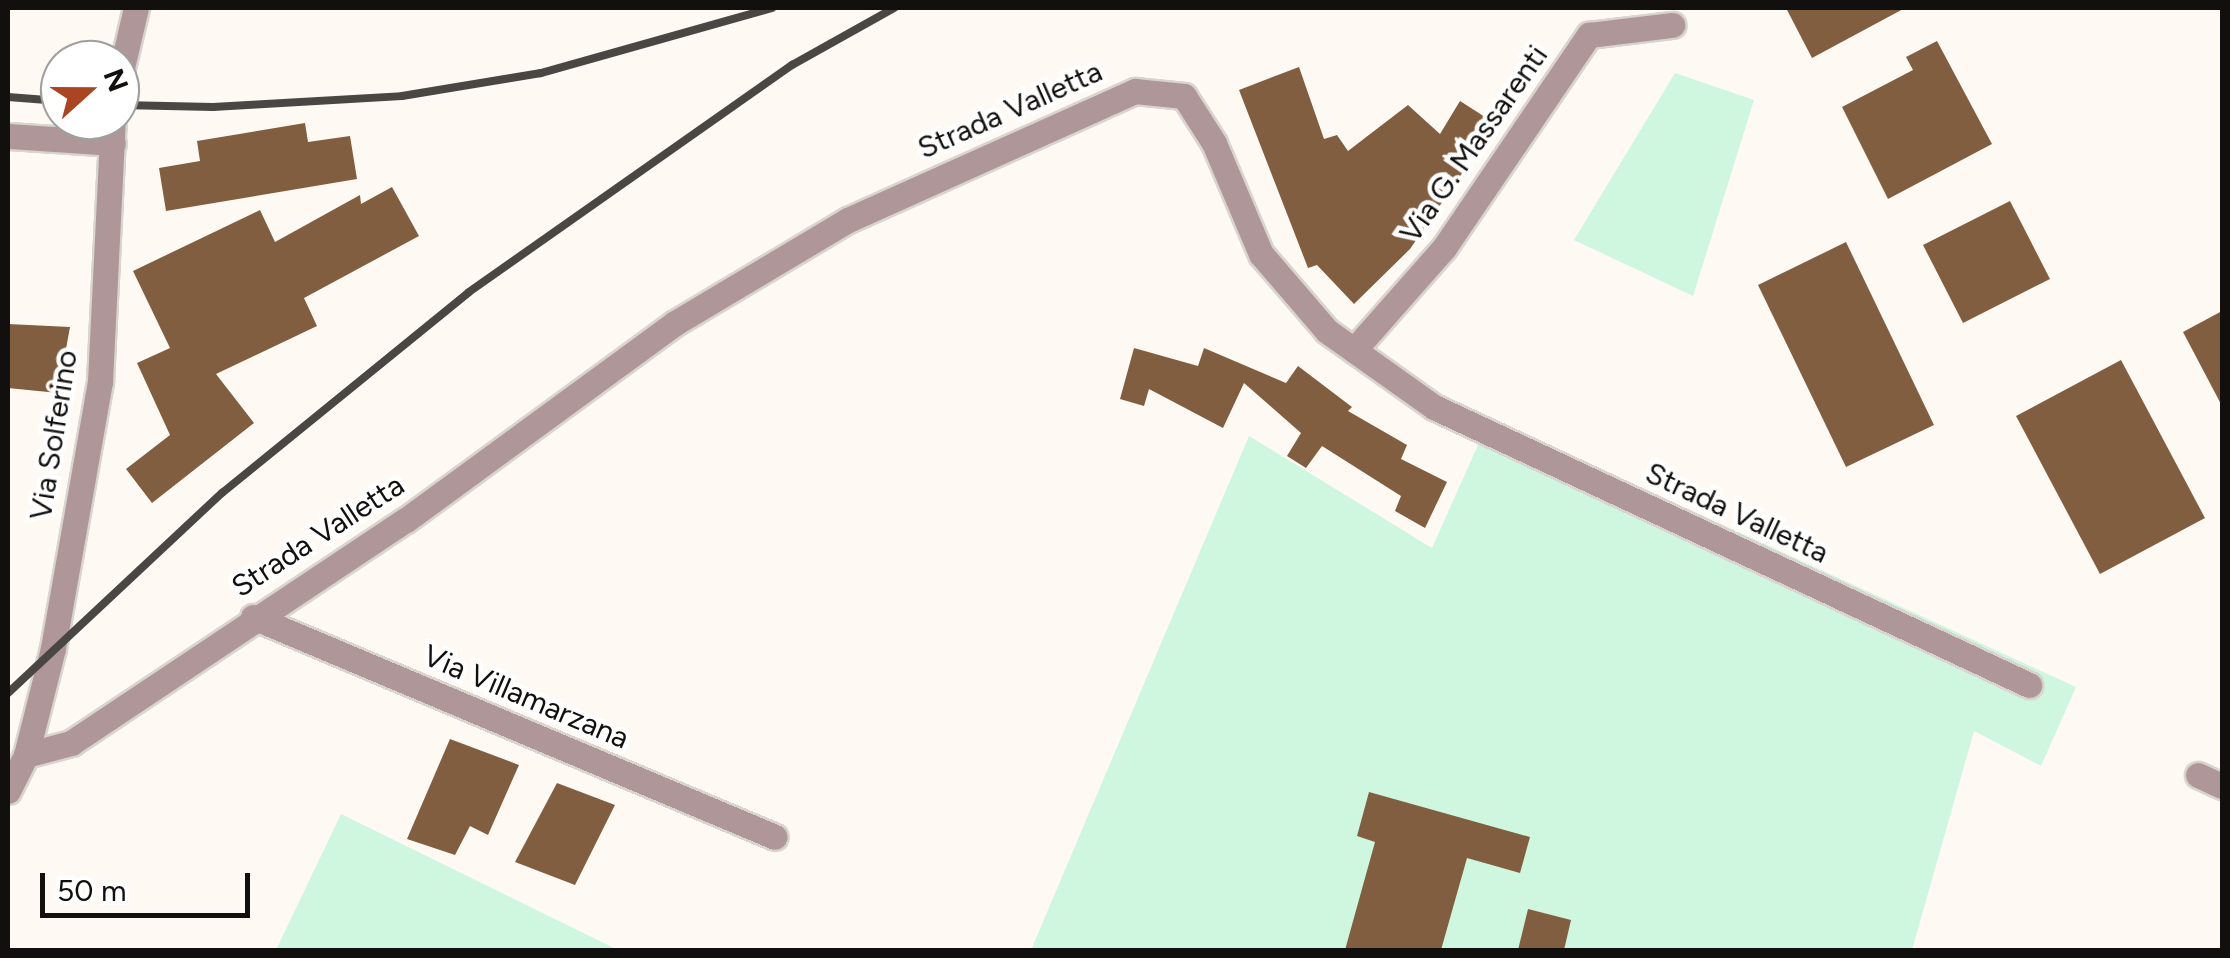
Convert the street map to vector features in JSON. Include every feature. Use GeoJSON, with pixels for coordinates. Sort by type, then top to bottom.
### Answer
{"type":"FeatureCollection","features":[{"type":"Feature","properties":{"kind":"street"},"geometry":{"type":"LineString","coordinates":[[128,40],[136,8]]}},
{"type":"Feature","properties":{"kind":"street","name":"Via G. Massarenti"},"geometry":{"type":"LineString","coordinates":[[1354,350],[1444,248],[1589,36],[1672,25]]}},
{"type":"Feature","properties":{"kind":"street","name":"Strada Valletta"},"geometry":{"type":"LineString","coordinates":[[26,755],[71,742],[253,617],[406,520],[675,322],[848,220],[1135,90],[1184,96],[1214,143],[1261,254],[1327,331],[1434,406],[2029,685]]}},
{"type":"Feature","properties":{"kind":"street"},"geometry":{"type":"LineString","coordinates":[[8,136],[40,135]]}},
{"type":"Feature","properties":{"kind":"street","name":"Via Solferino"},"geometry":{"type":"LineString","coordinates":[[8,791],[26,755],[53,648],[100,382],[113,140]]}},
{"type":"Feature","properties":{"kind":"street","name":"Via Villamarzana"},"geometry":{"type":"LineString","coordinates":[[253,617],[774,837]]}},
{"type":"Feature","properties":{"kind":"street"},"geometry":{"type":"LineString","coordinates":[[2198,776],[2222,786]]}},
{"type":"Feature","properties":{"kind":"green space"},"geometry":{"type":"Polygon","coordinates":[[[1675,73],[1754,100],[1693,296],[1574,240],[1675,73]]]}},
{"type":"Feature","properties":{"kind":"green space"},"geometry":{"type":"Polygon","coordinates":[[[1490,418],[2076,687],[2041,766],[1974,731],[1912,950],[1031,950],[1249,436],[1432,548],[1490,418]]]}},
{"type":"Feature","properties":{"kind":"green space"},"geometry":{"type":"Polygon","coordinates":[[[341,814],[618,950],[276,950],[341,814]]]}},
{"type":"Feature","properties":{"kind":"building"},"geometry":{"type":"Polygon","coordinates":[[[1786,8],[1905,8],[1812,58],[1786,8]]]}},
{"type":"Feature","properties":{"kind":"building"},"geometry":{"type":"Polygon","coordinates":[[[1937,41],[1992,144],[1888,199],[1842,107],[1913,70],[1906,57],[1937,41]]]}},
{"type":"Feature","properties":{"kind":"building"},"geometry":{"type":"Polygon","coordinates":[[[1299,67],[1324,139],[1337,135],[1348,151],[1408,105],[1440,134],[1460,101],[1496,124],[1410,249],[1354,304],[1317,265],[1308,268],[1239,90],[1299,67]]]}},
{"type":"Feature","properties":{"kind":"building"},"geometry":{"type":"Polygon","coordinates":[[[305,123],[308,142],[350,136],[357,179],[166,211],[159,168],[200,161],[197,141],[305,123]]]}},
{"type":"Feature","properties":{"kind":"building"},"geometry":{"type":"Polygon","coordinates":[[[392,187],[419,236],[304,298],[317,326],[216,374],[254,423],[152,503],[126,469],[170,435],[137,363],[170,348],[133,271],[260,210],[275,242],[360,195],[361,204],[392,187]]]}},
{"type":"Feature","properties":{"kind":"building"},"geometry":{"type":"Polygon","coordinates":[[[2010,201],[2050,279],[1963,323],[1923,245],[2010,201]]]}},
{"type":"Feature","properties":{"kind":"building"},"geometry":{"type":"Polygon","coordinates":[[[1846,242],[1934,425],[1846,467],[1758,285],[1846,242]]]}},
{"type":"Feature","properties":{"kind":"building"},"geometry":{"type":"Polygon","coordinates":[[[2222,311],[2222,406],[2183,332],[2222,311]]]}},
{"type":"Feature","properties":{"kind":"building"},"geometry":{"type":"Polygon","coordinates":[[[8,324],[70,327],[58,393],[8,388],[8,324]]]}},
{"type":"Feature","properties":{"kind":"building"},"geometry":{"type":"Polygon","coordinates":[[[1134,348],[1198,366],[1204,348],[1286,383],[1298,366],[1352,407],[1348,411],[1407,445],[1401,459],[1447,482],[1425,528],[1395,511],[1401,496],[1322,446],[1306,468],[1287,456],[1301,433],[1244,383],[1223,428],[1149,389],[1144,406],[1120,399],[1134,348]]]}},
{"type":"Feature","properties":{"kind":"building"},"geometry":{"type":"Polygon","coordinates":[[[2121,360],[2205,518],[2100,574],[2016,416],[2121,360]]]}},
{"type":"Feature","properties":{"kind":"building"},"geometry":{"type":"Polygon","coordinates":[[[450,739],[519,765],[488,835],[470,826],[455,855],[407,839],[450,739]]]}},
{"type":"Feature","properties":{"kind":"building"},"geometry":{"type":"Polygon","coordinates":[[[557,783],[615,805],[575,885],[515,862],[557,783]]]}},
{"type":"Feature","properties":{"kind":"building"},"geometry":{"type":"Polygon","coordinates":[[[1369,792],[1530,837],[1520,873],[1467,858],[1441,950],[1345,950],[1375,842],[1357,836],[1369,792]]]}},
{"type":"Feature","properties":{"kind":"building"},"geometry":{"type":"Polygon","coordinates":[[[1528,909],[1571,920],[1564,950],[1518,950],[1528,909]]]}},
{"type":"Feature","properties":{"kind":"railway"},"geometry":{"type":"LineString","coordinates":[[140,105],[213,107],[402,96],[541,73],[772,8]]}},
{"type":"Feature","properties":{"kind":"railway"},"geometry":{"type":"LineString","coordinates":[[8,693],[222,493],[469,292],[792,65],[894,8]]}},
{"type":"Feature","properties":{"kind":"railway"},"geometry":{"type":"LineString","coordinates":[[8,97],[40,99]]}}]}
